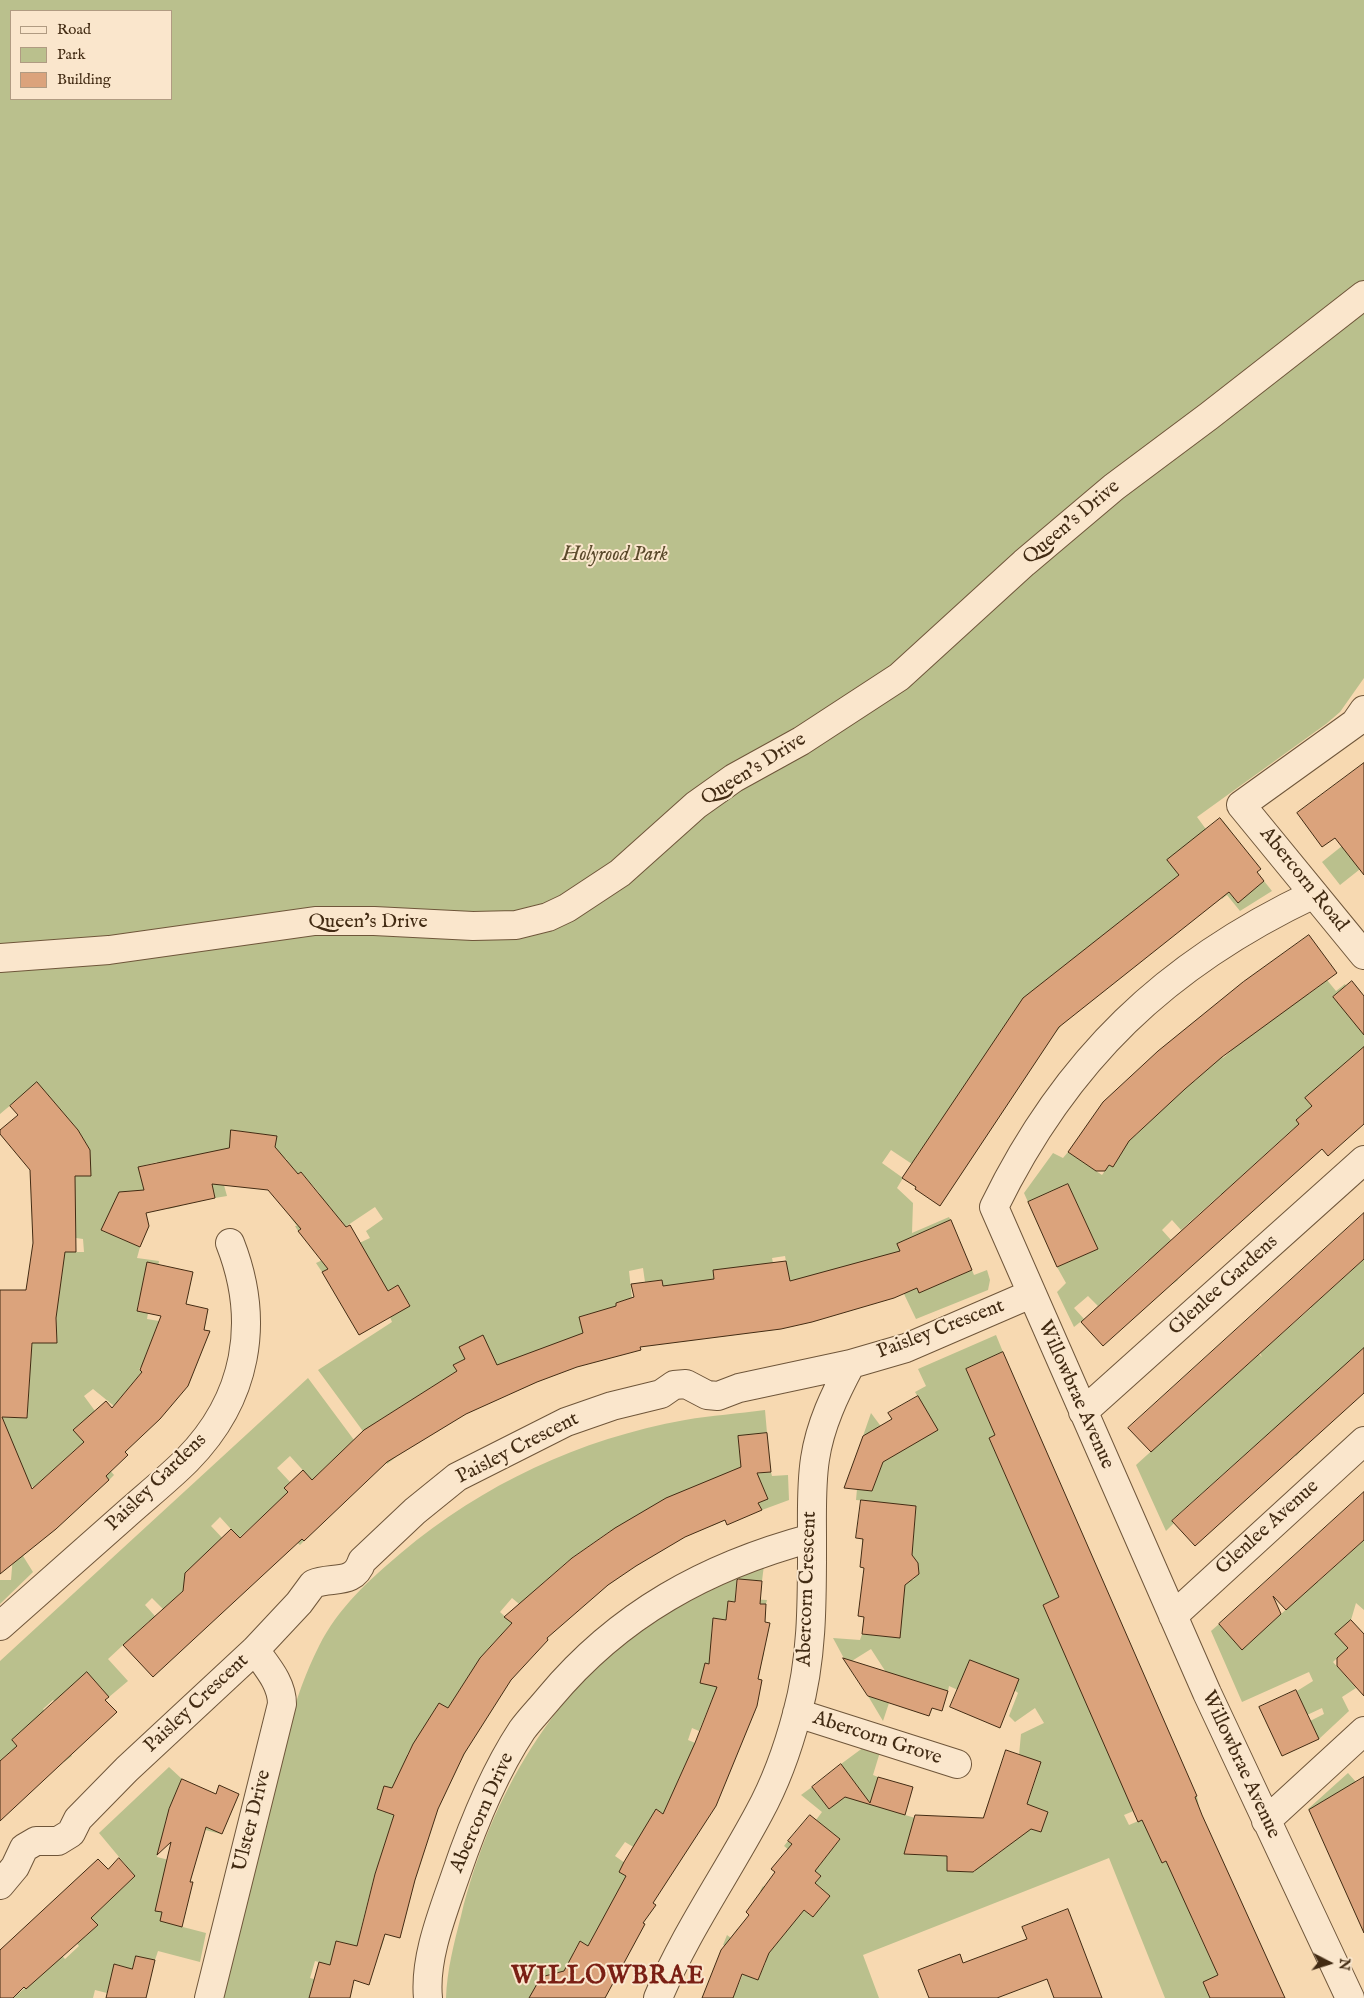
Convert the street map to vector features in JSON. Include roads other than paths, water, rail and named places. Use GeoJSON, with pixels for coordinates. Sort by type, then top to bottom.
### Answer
{"type":"FeatureCollection","features":[{"type":"Feature","properties":{"kind":"street","name":"Queen's Drive"},"geometry":{"type":"LineString","coordinates":[[0,958],[109,950],[315,922],[374,921],[480,926],[516,925],[548,917],[567,908],[620,873],[696,805],[734,778],[801,742],[899,677],[1024,563],[1114,487],[1209,416],[1364,295]]}},
{"type":"Feature","properties":{"kind":"street","name":"Abercorn Road"},"geometry":{"type":"LineString","coordinates":[[1364,710],[1355,723],[1241,805],[1364,955]]}},
{"type":"Feature","properties":{"kind":"street","name":"Willowbrae Avenue"},"geometry":{"type":"LineString","coordinates":[[1314,894],[1241,931],[1169,982],[1127,1018],[1097,1049],[1047,1114],[1015,1165],[994,1207],[1173,1616],[1266,1821],[1350,1998]]}},
{"type":"Feature","properties":{"kind":"street","name":"Glenlee Gardens"},"geometry":{"type":"LineString","coordinates":[[1083,1412],[1364,1160]]}},
{"type":"Feature","properties":{"kind":"street","name":"Paisley Gardens"},"geometry":{"type":"LineString","coordinates":[[0,1626],[188,1460],[216,1425],[226,1409],[239,1377],[246,1336],[244,1292],[239,1268],[230,1243]]}},
{"type":"Feature","properties":{"kind":"street","name":"Paisley Crescent"},"geometry":{"type":"LineString","coordinates":[[0,1885],[15,1867],[24,1848],[36,1841],[58,1841],[71,1833],[78,1820],[127,1769],[255,1650],[299,1603],[313,1584],[351,1577],[360,1568],[362,1561],[409,1517],[457,1477],[566,1422],[612,1406],[661,1394],[680,1384],[692,1386],[707,1394],[718,1396],[739,1388],[851,1364],[906,1348],[1031,1294]]}},
{"type":"Feature","properties":{"kind":"street","name":"Abercorn Crescent"},"geometry":{"type":"LineString","coordinates":[[658,1998],[672,1965],[695,1923],[760,1812],[780,1768],[797,1713],[806,1671],[811,1632],[812,1482],[815,1457],[825,1421],[851,1364]]}},
{"type":"Feature","properties":{"kind":"street","name":"Glenlee Avenue"},"geometry":{"type":"LineString","coordinates":[[1173,1616],[1364,1441]]}},
{"type":"Feature","properties":{"kind":"street","name":"Abercorn Drive"},"geometry":{"type":"LineString","coordinates":[[406,1998],[427,1989],[446,1906],[463,1853],[498,1772],[523,1729],[566,1678],[614,1633],[676,1591],[718,1569],[768,1550],[812,1538]]}},
{"type":"Feature","properties":{"kind":"street","name":"Ulster Drive"},"geometry":{"type":"LineString","coordinates":[[209,1998],[282,1704],[278,1683],[255,1650]]}},
{"type":"Feature","properties":{"kind":"street","name":"Abercorn Grove"},"geometry":{"type":"LineString","coordinates":[[797,1713],[957,1764]]}},
{"type":"Feature","properties":{"kind":"street"},"geometry":{"type":"LineString","coordinates":[[1266,1821],[1364,1730]]}},
{"type":"Feature","properties":{"kind":"district","name":"WILLOWBRAE"},"geometry":{"type":"Point","coordinates":[608,1978]}},
{"type":"Feature","properties":{"kind":"park label","name":"Holyrood Park"},"geometry":{"type":"Point","coordinates":[615,556]}}]}
